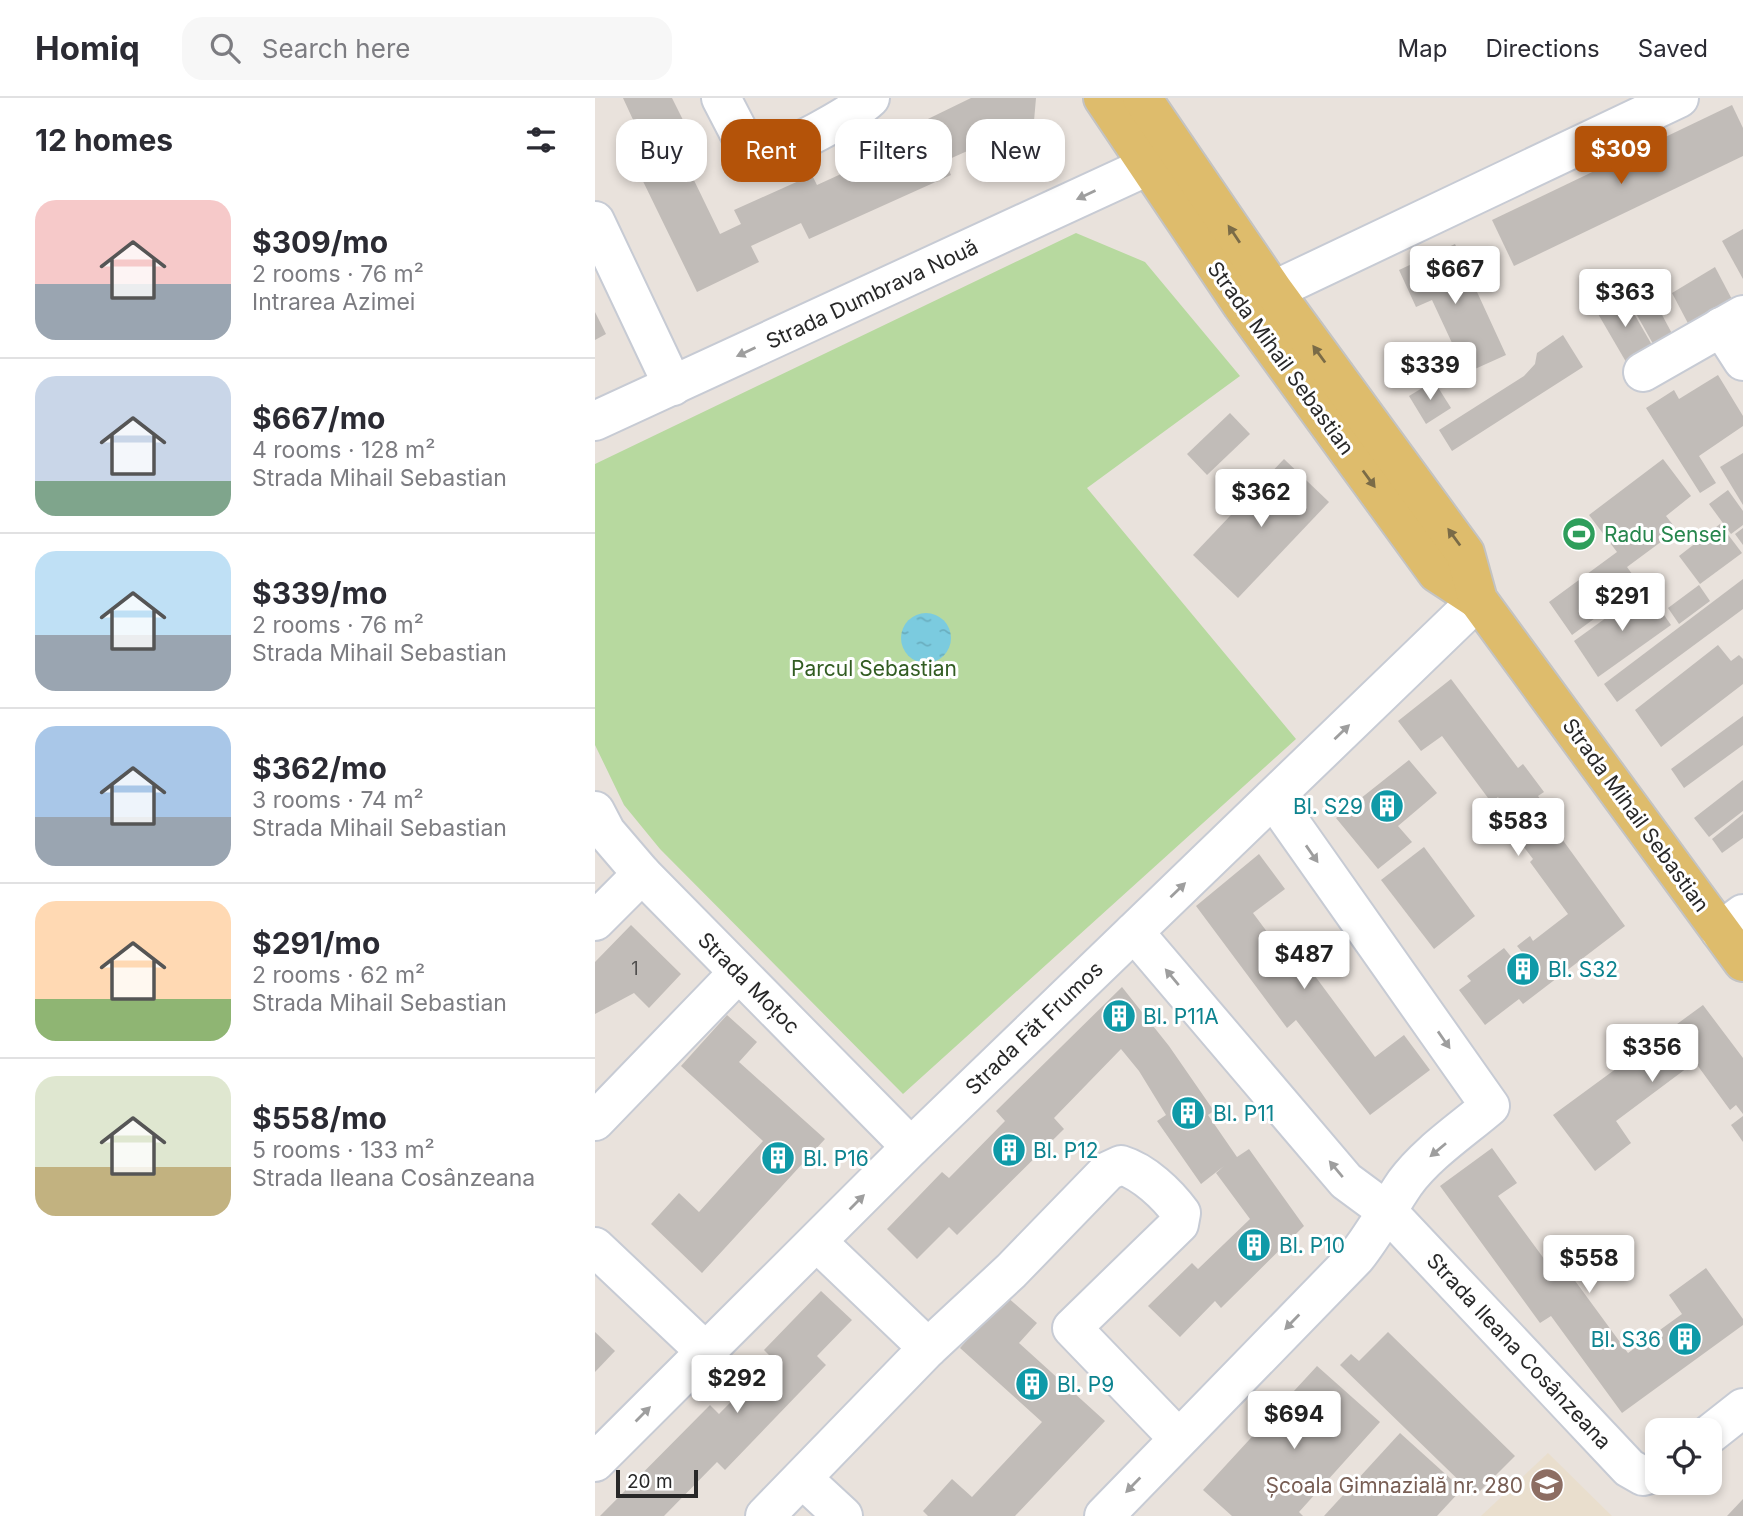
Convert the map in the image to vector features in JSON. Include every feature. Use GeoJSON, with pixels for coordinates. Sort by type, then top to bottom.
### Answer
{"type":"FeatureCollection","features":[{"type":"Feature","properties":{"kind":"main road","name":"Strada Mihail Sebastian"},"geometry":{"type":"LineString","coordinates":[[1103,98],[1148,166],[1465,553],[1478,600],[1732,922],[1743,962]]}},
{"type":"Feature","properties":{"kind":"main road","name":"Strada Mihail Sebastian"},"geometry":{"type":"LineString","coordinates":[[1142,98],[1258,298]]}},
{"type":"Feature","properties":{"kind":"street"},"geometry":{"type":"LineString","coordinates":[[721,98],[748,150],[764,153],[783,148],[852,113],[870,98]]}},
{"type":"Feature","properties":{"kind":"street"},"geometry":{"type":"LineString","coordinates":[[1258,298],[1679,98]]}},
{"type":"Feature","properties":{"kind":"street","name":"Strada Dumbrava Nouă"},"geometry":{"type":"LineString","coordinates":[[595,421],[1148,166]]}},
{"type":"Feature","properties":{"kind":"street"},"geometry":{"type":"LineString","coordinates":[[595,221],[673,386]]}},
{"type":"Feature","properties":{"kind":"street"},"geometry":{"type":"LineString","coordinates":[[1643,372],[1732,321],[1743,361]]}},
{"type":"Feature","properties":{"kind":"street","name":"Strada Făt Frumos"},"geometry":{"type":"LineString","coordinates":[[595,1462],[911,1147],[1478,600]]}},
{"type":"Feature","properties":{"kind":"street"},"geometry":{"type":"LineString","coordinates":[[1104,1516],[1356,1256],[1374,1235],[1421,1163],[1490,1106],[1273,798]]}},
{"type":"Feature","properties":{"kind":"street","name":"Strada Moțoc"},"geometry":{"type":"LineString","coordinates":[[599,829],[911,1147]]}},
{"type":"Feature","properties":{"kind":"street"},"geometry":{"type":"LineString","coordinates":[[595,920],[642,874]]}},
{"type":"Feature","properties":{"kind":"street","name":"Strada Ileana Cosânzeana"},"geometry":{"type":"LineString","coordinates":[[1134,932],[1346,1181],[1388,1212],[1629,1468],[1645,1475]]}},
{"type":"Feature","properties":{"kind":"street"},"geometry":{"type":"LineString","coordinates":[[595,1121],[738,973]]}},
{"type":"Feature","properties":{"kind":"street"},"geometry":{"type":"LineString","coordinates":[[765,1516],[928,1348],[1011,1271],[1108,1171],[1121,1165],[1135,1169],[1174,1203],[1181,1213],[1179,1224],[1072,1328],[1178,1438]]}},
{"type":"Feature","properties":{"kind":"street"},"geometry":{"type":"LineString","coordinates":[[817,1242],[928,1348]]}},
{"type":"Feature","properties":{"kind":"street"},"geometry":{"type":"LineString","coordinates":[[595,1247],[706,1352]]}},
{"type":"Feature","properties":{"kind":"street"},"geometry":{"type":"LineString","coordinates":[[1722,1425],[1743,1408]]}},
{"type":"Feature","properties":{"kind":"street"},"geometry":{"type":"LineString","coordinates":[[803,1479],[843,1516]]}},
{"type":"Feature","properties":{"kind":"shaded area","name":"Școala Gimnazială nr. 280"},"geometry":{"type":"Polygon","coordinates":[[[1548,1453],[1612,1516],[1481,1516],[1548,1453]]]}},
{"type":"Feature","properties":{"kind":"green space","name":"Parcul Sebastian"},"geometry":{"type":"Polygon","coordinates":[[[1076,233],[1145,262],[1240,376],[1087,488],[1296,739],[903,1094],[660,849],[624,805],[595,745],[595,464],[1076,233]]]}},
{"type":"Feature","properties":{"kind":"water"},"geometry":{"type":"Polygon","coordinates":[[[926,613],[944,620],[951,638],[944,656],[926,663],[908,656],[901,638],[908,620],[926,613]]]}},
{"type":"Feature","properties":{"kind":"building"},"geometry":{"type":"Polygon","coordinates":[[[623,98],[672,98],[682,119],[633,119],[623,98]]]}},
{"type":"Feature","properties":{"kind":"building"},"geometry":{"type":"Polygon","coordinates":[[[971,98],[1036,98],[1034,119],[966,119],[966,152],[952,158],[952,119],[928,119],[971,98]]]}},
{"type":"Feature","properties":{"kind":"building"},"geometry":{"type":"Polygon","coordinates":[[[1732,105],[1743,128],[1743,156],[1514,266],[1492,220],[1732,105]]]}},
{"type":"Feature","properties":{"kind":"building"},"geometry":{"type":"Polygon","coordinates":[[[835,177],[835,182],[935,182],[809,239],[801,223],[751,246],[759,262],[697,292],[643,182],[695,182],[720,234],[741,224],[734,210],[796,182],[816,182],[817,185],[835,177]]]}},
{"type":"Feature","properties":{"kind":"building"},"geometry":{"type":"Polygon","coordinates":[[[1743,229],[1743,279],[1722,241],[1743,229]]]}},
{"type":"Feature","properties":{"kind":"building"},"geometry":{"type":"Polygon","coordinates":[[[1455,244],[1506,355],[1466,373],[1432,300],[1416,307],[1399,270],[1455,244]]]}},
{"type":"Feature","properties":{"kind":"building"},"geometry":{"type":"Polygon","coordinates":[[[1715,267],[1735,305],[1691,329],[1672,293],[1715,267]]]}},
{"type":"Feature","properties":{"kind":"building"},"geometry":{"type":"Polygon","coordinates":[[[1656,272],[1667,290],[1653,298],[1676,341],[1657,351],[1623,290],[1656,272]]]}},
{"type":"Feature","properties":{"kind":"building"},"geometry":{"type":"Polygon","coordinates":[[[1621,291],[1656,352],[1629,367],[1594,307],[1621,291]]]}},
{"type":"Feature","properties":{"kind":"building"},"geometry":{"type":"Polygon","coordinates":[[[595,312],[606,334],[595,340],[595,312]]]}},
{"type":"Feature","properties":{"kind":"building"},"geometry":{"type":"Polygon","coordinates":[[[1563,335],[1583,367],[1452,451],[1439,430],[1524,376],[1535,364],[1537,353],[1563,335]]]}},
{"type":"Feature","properties":{"kind":"building"},"geometry":{"type":"Polygon","coordinates":[[[1718,375],[1743,416],[1743,426],[1699,456],[1716,483],[1700,493],[1646,408],[1674,390],[1679,399],[1718,375]]]}},
{"type":"Feature","properties":{"kind":"building"},"geometry":{"type":"Polygon","coordinates":[[[1434,381],[1451,408],[1426,424],[1409,396],[1434,381]]]}},
{"type":"Feature","properties":{"kind":"building"},"geometry":{"type":"Polygon","coordinates":[[[1230,413],[1250,434],[1207,475],[1187,454],[1230,413]]]}},
{"type":"Feature","properties":{"kind":"building"},"geometry":{"type":"Polygon","coordinates":[[[1743,453],[1743,505],[1720,467],[1743,453]]]}},
{"type":"Feature","properties":{"kind":"building"},"geometry":{"type":"Polygon","coordinates":[[[1284,459],[1329,502],[1238,598],[1193,555],[1284,459]]]}},
{"type":"Feature","properties":{"kind":"building"},"geometry":{"type":"Polygon","coordinates":[[[1663,459],[1691,496],[1666,516],[1677,530],[1627,567],[1640,585],[1572,635],[1549,602],[1617,552],[1589,515],[1663,459]]]}},
{"type":"Feature","properties":{"kind":"building"},"geometry":{"type":"Polygon","coordinates":[[[1728,490],[1743,511],[1743,525],[1731,534],[1709,504],[1728,490]]]}},
{"type":"Feature","properties":{"kind":"building"},"geometry":{"type":"Polygon","coordinates":[[[1720,524],[1742,553],[1700,584],[1679,556],[1720,524]]]}},
{"type":"Feature","properties":{"kind":"building"},"geometry":{"type":"Polygon","coordinates":[[[1743,528],[1743,545],[1735,534],[1743,528]]]}},
{"type":"Feature","properties":{"kind":"building"},"geometry":{"type":"Polygon","coordinates":[[[1743,579],[1743,609],[1617,702],[1604,684],[1743,579]]]}},
{"type":"Feature","properties":{"kind":"building"},"geometry":{"type":"Polygon","coordinates":[[[1699,585],[1710,601],[1679,624],[1668,608],[1699,585]]]}},
{"type":"Feature","properties":{"kind":"building"},"geometry":{"type":"Polygon","coordinates":[[[1646,589],[1671,625],[1598,677],[1574,641],[1646,589]]]}},
{"type":"Feature","properties":{"kind":"building"},"geometry":{"type":"Polygon","coordinates":[[[1718,645],[1731,661],[1739,655],[1743,659],[1743,684],[1661,747],[1635,710],[1718,645]]]}},
{"type":"Feature","properties":{"kind":"building"},"geometry":{"type":"Polygon","coordinates":[[[1451,679],[1518,768],[1523,764],[1544,792],[1538,796],[1554,818],[1549,821],[1625,926],[1523,1004],[1519,999],[1485,1025],[1459,990],[1471,981],[1467,976],[1504,948],[1513,959],[1522,952],[1517,946],[1530,936],[1533,941],[1568,914],[1530,862],[1533,859],[1523,846],[1517,851],[1492,817],[1505,807],[1498,797],[1491,802],[1442,736],[1421,751],[1398,721],[1451,679]]]}},
{"type":"Feature","properties":{"kind":"building"},"geometry":{"type":"Polygon","coordinates":[[[1743,716],[1743,745],[1684,788],[1671,769],[1743,716]]]}},
{"type":"Feature","properties":{"kind":"building","name":"Bl. S29"},"geometry":{"type":"Polygon","coordinates":[[[1409,760],[1437,793],[1398,826],[1412,842],[1378,869],[1336,818],[1409,760]]]}},
{"type":"Feature","properties":{"kind":"building"},"geometry":{"type":"Polygon","coordinates":[[[1743,780],[1743,811],[1709,837],[1694,818],[1743,780]]]}},
{"type":"Feature","properties":{"kind":"building"},"geometry":{"type":"Polygon","coordinates":[[[1743,814],[1743,838],[1722,853],[1712,839],[1743,814]]]}},
{"type":"Feature","properties":{"kind":"building"},"geometry":{"type":"Polygon","coordinates":[[[1424,847],[1475,916],[1434,949],[1381,880],[1424,847]]]}},
{"type":"Feature","properties":{"kind":"building"},"geometry":{"type":"Polygon","coordinates":[[[1259,854],[1285,889],[1253,913],[1299,975],[1309,968],[1375,1057],[1404,1035],[1430,1070],[1370,1115],[1296,1020],[1287,1028],[1196,906],[1259,854]]]}},
{"type":"Feature","properties":{"kind":"building"},"geometry":{"type":"Polygon","coordinates":[[[631,925],[681,974],[649,1008],[634,993],[595,1014],[595,962],[631,925]]]}},
{"type":"Feature","properties":{"kind":"building"},"geometry":{"type":"Polygon","coordinates":[[[1122,987],[1169,1046],[1214,1111],[1208,1115],[1237,1157],[1249,1149],[1304,1226],[1221,1308],[1215,1301],[1180,1337],[1148,1306],[1192,1263],[1198,1269],[1250,1219],[1216,1173],[1224,1166],[1201,1184],[1157,1121],[1166,1115],[1139,1071],[1121,1049],[1054,1118],[1064,1129],[957,1235],[949,1227],[917,1259],[887,1229],[942,1172],[949,1178],[1005,1121],[996,1111],[1122,987]]]}},
{"type":"Feature","properties":{"kind":"building"},"geometry":{"type":"Polygon","coordinates":[[[1703,1005],[1743,1058],[1743,1114],[1736,1105],[1730,1110],[1695,1062],[1616,1121],[1631,1143],[1595,1171],[1553,1115],[1703,1005]]]}},
{"type":"Feature","properties":{"kind":"building","name":"Bl. P16"},"geometry":{"type":"Polygon","coordinates":[[[727,1015],[757,1042],[739,1062],[825,1139],[702,1273],[651,1224],[679,1193],[699,1212],[763,1141],[681,1066],[727,1015]]]}},
{"type":"Feature","properties":{"kind":"building"},"geometry":{"type":"Polygon","coordinates":[[[1743,1116],[1743,1142],[1731,1125],[1743,1116]]]}},
{"type":"Feature","properties":{"kind":"building"},"geometry":{"type":"Polygon","coordinates":[[[1492,1148],[1517,1183],[1498,1196],[1553,1271],[1562,1263],[1628,1353],[1682,1314],[1669,1295],[1706,1268],[1743,1319],[1743,1325],[1622,1413],[1551,1316],[1540,1323],[1440,1186],[1492,1148]]]}},
{"type":"Feature","properties":{"kind":"building"},"geometry":{"type":"Polygon","coordinates":[[[821,1291],[852,1320],[817,1356],[826,1365],[725,1470],[717,1462],[664,1516],[600,1516],[710,1405],[719,1414],[773,1359],[764,1350],[821,1291]]]}},
{"type":"Feature","properties":{"kind":"building","name":"Bl. P9"},"geometry":{"type":"Polygon","coordinates":[[[1006,1296],[1037,1323],[1019,1343],[1105,1421],[1015,1516],[928,1516],[923,1511],[952,1479],[972,1497],[1042,1422],[960,1348],[1006,1296]]]}},
{"type":"Feature","properties":{"kind":"building"},"geometry":{"type":"Polygon","coordinates":[[[595,1332],[615,1351],[595,1372],[595,1332]]]}},
{"type":"Feature","properties":{"kind":"building"},"geometry":{"type":"Polygon","coordinates":[[[1388,1332],[1515,1456],[1475,1496],[1340,1365],[1351,1354],[1359,1361],[1388,1332]]]}},
{"type":"Feature","properties":{"kind":"building"},"geometry":{"type":"Polygon","coordinates":[[[1317,1366],[1380,1422],[1299,1512],[1303,1516],[1232,1516],[1203,1490],[1317,1366]]]}},
{"type":"Feature","properties":{"kind":"building"},"geometry":{"type":"Polygon","coordinates":[[[1400,1433],[1462,1489],[1437,1516],[1324,1516],[1400,1433]]]}},
{"type":"Feature","properties":{"kind":"building"},"geometry":{"type":"Polygon","coordinates":[[[1743,1499],[1743,1516],[1727,1516],[1743,1499]]]}},
{"type":"Feature","properties":{"kind":"place","name":"Radu Sensei"},"geometry":{"type":"Point","coordinates":[1579,534]}},
{"type":"Feature","properties":{"kind":"place","name":"Bl. S29"},"geometry":{"type":"Point","coordinates":[1387,806]}},
{"type":"Feature","properties":{"kind":"place","name":"Bl. S32"},"geometry":{"type":"Point","coordinates":[1523,969]}},
{"type":"Feature","properties":{"kind":"place","name":"Bl. P11A"},"geometry":{"type":"Point","coordinates":[1119,1016]}},
{"type":"Feature","properties":{"kind":"place","name":"Bl. P11"},"geometry":{"type":"Point","coordinates":[1188,1113]}},
{"type":"Feature","properties":{"kind":"place","name":"Bl. P12"},"geometry":{"type":"Point","coordinates":[1009,1150]}},
{"type":"Feature","properties":{"kind":"place","name":"Bl. P16"},"geometry":{"type":"Point","coordinates":[778,1158]}},
{"type":"Feature","properties":{"kind":"place","name":"Bl. P10"},"geometry":{"type":"Point","coordinates":[1254,1245]}},
{"type":"Feature","properties":{"kind":"place","name":"Bl. S36"},"geometry":{"type":"Point","coordinates":[1685,1339]}},
{"type":"Feature","properties":{"kind":"place","name":"Bl. P9"},"geometry":{"type":"Point","coordinates":[1032,1384]}},
{"type":"Feature","properties":{"kind":"place","name":"Școala Gimnazială nr. 280"},"geometry":{"type":"Point","coordinates":[1547,1485]}}]}
